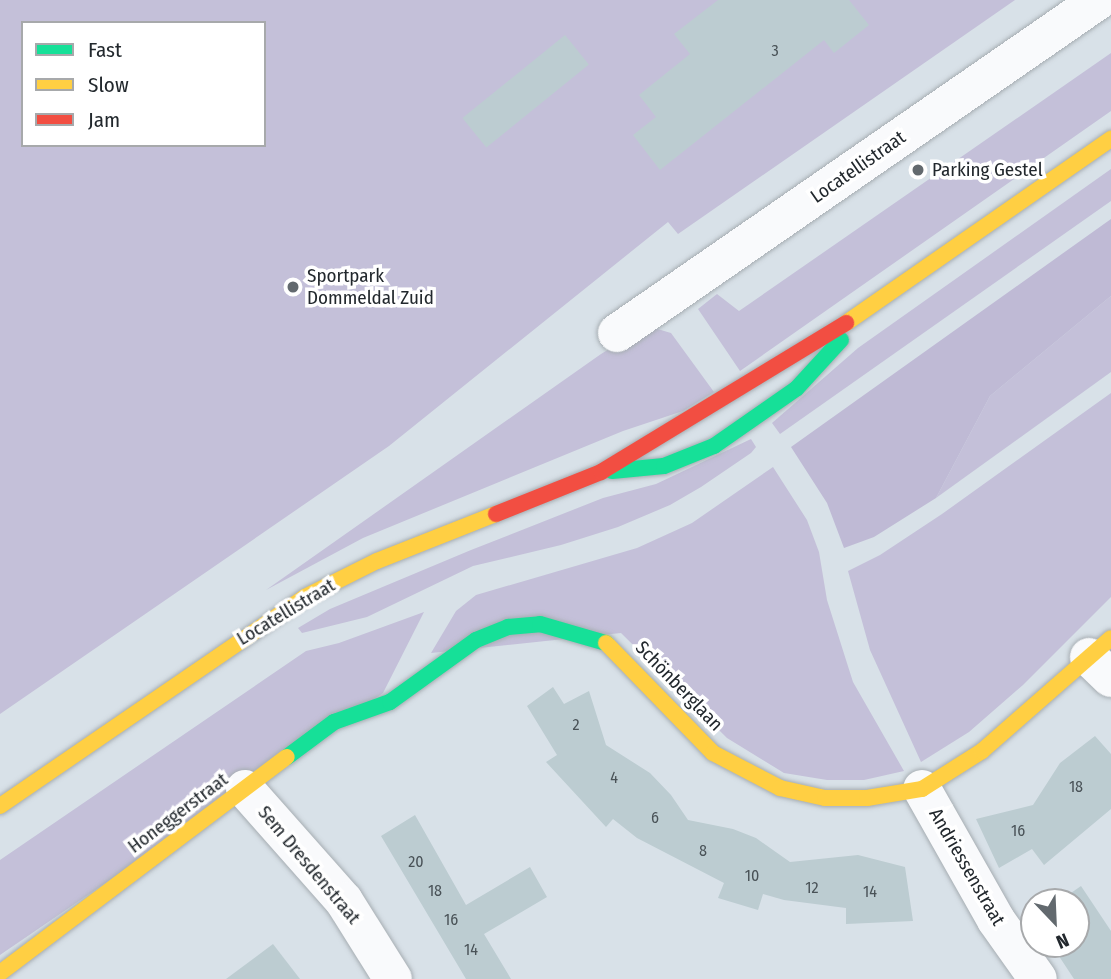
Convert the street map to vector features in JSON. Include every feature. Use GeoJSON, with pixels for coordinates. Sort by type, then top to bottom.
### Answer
{"type":"FeatureCollection","features":[{"type":"Feature","properties":{"kind":"main road","name":"Locatellistraat"},"geometry":{"type":"LineString","coordinates":[[0,806],[305,597],[377,561],[601,472],[733,394],[871,307],[1111,139]]}},
{"type":"Feature","properties":{"kind":"main road","name":"Locatellistraat"},"geometry":{"type":"LineString","coordinates":[[601,472],[664,466],[714,446],[797,388],[871,307]]}},
{"type":"Feature","properties":{"kind":"main road","name":"Schönberglaan"},"geometry":{"type":"LineString","coordinates":[[390,702],[476,640],[508,627],[540,624],[610,644],[713,753],[780,788],[825,797],[867,798],[922,789],[982,751],[1104,658]]}},
{"type":"Feature","properties":{"kind":"main road","name":"Honeggerstraat"},"geometry":{"type":"LineString","coordinates":[[0,973],[334,722],[390,702]]}},
{"type":"Feature","properties":{"kind":"street","name":"Locatellistraat"},"geometry":{"type":"LineString","coordinates":[[617,333],[1099,0]]}},
{"type":"Feature","properties":{"kind":"street","name":"Sem Dresdenstraat"},"geometry":{"type":"LineString","coordinates":[[244,789],[344,901],[393,979]]}},
{"type":"Feature","properties":{"kind":"street","name":"Andriessenstraat"},"geometry":{"type":"LineString","coordinates":[[922,789],[996,920],[1038,979]]}},
{"type":"Feature","properties":{"kind":"shaded area","name":"Sportpark Dommeldal Zuid"},"geometry":{"type":"Polygon","coordinates":[[[0,0],[1015,0],[678,234],[668,222],[389,446],[0,714],[0,0]]]}},
{"type":"Feature","properties":{"kind":"shaded area"},"geometry":{"type":"Polygon","coordinates":[[[1111,53],[1111,111],[740,371],[698,309],[717,294],[739,311],[1111,53]]]}},
{"type":"Feature","properties":{"kind":"shaded area"},"geometry":{"type":"Polygon","coordinates":[[[1111,169],[1111,201],[780,434],[772,423],[858,348],[1111,169]]]}},
{"type":"Feature","properties":{"kind":"shaded area"},"geometry":{"type":"Polygon","coordinates":[[[1111,219],[1111,296],[990,396],[936,498],[874,537],[844,548],[827,503],[791,447],[1111,219]]]}},
{"type":"Feature","properties":{"kind":"shaded area"},"geometry":{"type":"Polygon","coordinates":[[[1111,296],[1111,372],[936,498],[990,396],[1111,296]]]}},
{"type":"Feature","properties":{"kind":"shaded area"},"geometry":{"type":"Polygon","coordinates":[[[647,326],[671,333],[714,392],[683,411],[623,431],[363,538],[266,590],[601,354],[647,326]]]}},
{"type":"Feature","properties":{"kind":"shaded area"},"geometry":{"type":"Polygon","coordinates":[[[1111,393],[1111,597],[1023,685],[969,732],[921,762],[870,650],[848,571],[880,555],[942,514],[1111,393]]]}},
{"type":"Feature","properties":{"kind":"shaded area"},"geometry":{"type":"Polygon","coordinates":[[[751,439],[756,447],[751,453],[701,487],[670,505],[618,527],[561,545],[473,566],[367,617],[302,633],[298,628],[330,609],[471,550],[603,498],[656,484],[751,439]]]}},
{"type":"Feature","properties":{"kind":"shaded area"},"geometry":{"type":"Polygon","coordinates":[[[773,467],[807,520],[819,552],[827,600],[853,682],[904,771],[864,780],[827,780],[784,773],[727,738],[621,633],[431,653],[456,611],[476,595],[637,548],[692,523],[773,467]]]}},
{"type":"Feature","properties":{"kind":"shaded area"},"geometry":{"type":"Polygon","coordinates":[[[424,612],[383,693],[0,955],[0,860],[306,651],[339,643],[424,612]]]}},
{"type":"Feature","properties":{"kind":"building"},"geometry":{"type":"Polygon","coordinates":[[[718,0],[849,0],[869,25],[834,53],[824,40],[660,170],[633,135],[656,117],[639,95],[690,54],[674,34],[718,0]]]}},
{"type":"Feature","properties":{"kind":"building"},"geometry":{"type":"Polygon","coordinates":[[[565,35],[589,65],[486,148],[462,118],[565,35]]]}},
{"type":"Feature","properties":{"kind":"building"},"geometry":{"type":"Polygon","coordinates":[[[553,687],[564,704],[589,691],[606,745],[650,773],[671,795],[688,820],[733,829],[756,838],[790,862],[858,855],[905,867],[913,921],[846,924],[846,908],[784,900],[763,894],[758,910],[718,898],[724,883],[637,838],[613,819],[606,827],[546,762],[557,755],[527,706],[553,687]]]}},
{"type":"Feature","properties":{"kind":"building"},"geometry":{"type":"Polygon","coordinates":[[[1095,736],[1111,754],[1111,809],[1044,865],[1032,849],[999,868],[976,819],[1033,805],[1060,763],[1095,736]]]}},
{"type":"Feature","properties":{"kind":"building"},"geometry":{"type":"Polygon","coordinates":[[[415,815],[466,905],[530,867],[547,897],[484,934],[511,979],[466,979],[381,836],[415,815]]]}},
{"type":"Feature","properties":{"kind":"building"},"geometry":{"type":"Polygon","coordinates":[[[1090,900],[1111,931],[1111,979],[1074,979],[1060,958],[1090,958],[1090,900]]]}},
{"type":"Feature","properties":{"kind":"building"},"geometry":{"type":"Polygon","coordinates":[[[273,944],[300,979],[226,979],[273,944]]]}},
{"type":"Feature","properties":{"kind":"traffic: fast"},"geometry":{"type":"LineString","coordinates":[[612,471],[664,466],[714,446],[797,388],[841,340]]}},
{"type":"Feature","properties":{"kind":"traffic: fast"},"geometry":{"type":"LineString","coordinates":[[287,757],[334,722],[390,702],[476,640],[508,627],[540,624],[606,643]]}},
{"type":"Feature","properties":{"kind":"traffic: slow"},"geometry":{"type":"LineString","coordinates":[[846,323],[1111,139]]}},
{"type":"Feature","properties":{"kind":"traffic: slow"},"geometry":{"type":"LineString","coordinates":[[0,806],[305,597],[377,561],[496,514]]}},
{"type":"Feature","properties":{"kind":"traffic: slow"},"geometry":{"type":"LineString","coordinates":[[606,643],[713,753],[780,788],[825,798],[867,798],[922,789],[982,751],[1111,638]]}},
{"type":"Feature","properties":{"kind":"traffic: slow"},"geometry":{"type":"LineString","coordinates":[[0,973],[287,757]]}},
{"type":"Feature","properties":{"kind":"traffic: jam"},"geometry":{"type":"LineString","coordinates":[[496,514],[601,472],[846,323]]}},
{"type":"Feature","properties":{"kind":"place","name":"Parking Gestel"},"geometry":{"type":"Point","coordinates":[918,170]}},
{"type":"Feature","properties":{"kind":"place","name":"Sportpark Dommeldal Zuid"},"geometry":{"type":"Point","coordinates":[293,287]}}]}
